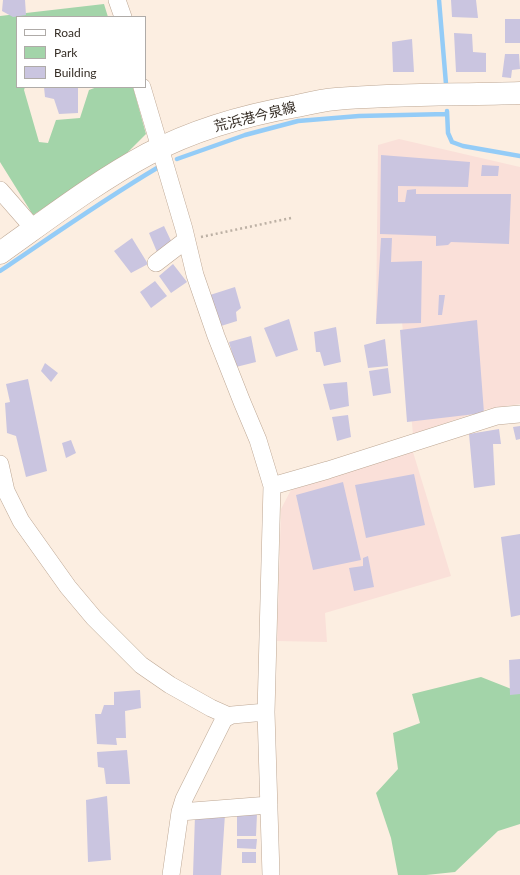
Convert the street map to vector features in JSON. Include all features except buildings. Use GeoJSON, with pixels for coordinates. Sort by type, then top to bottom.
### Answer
{"type":"FeatureCollection","features":[{"type":"Feature","properties":{"kind":"main road","name":"荒浜港今泉線"},"geometry":{"type":"LineString","coordinates":[[0,253],[100,182],[161,148],[229,121],[266,111],[334,99],[398,95],[520,93]]}},
{"type":"Feature","properties":{"kind":"street"},"geometry":{"type":"LineString","coordinates":[[118,0],[123,16]]}},
{"type":"Feature","properties":{"kind":"street"},"geometry":{"type":"LineString","coordinates":[[142,88],[161,148],[195,275],[242,402],[254,428],[272,486],[266,712],[271,875]]}},
{"type":"Feature","properties":{"kind":"street"},"geometry":{"type":"LineString","coordinates":[[0,190],[34,229]]}},
{"type":"Feature","properties":{"kind":"street"},"geometry":{"type":"LineString","coordinates":[[156,263],[186,240]]}},
{"type":"Feature","properties":{"kind":"street"},"geometry":{"type":"LineString","coordinates":[[272,486],[328,470],[490,418],[520,414]]}},
{"type":"Feature","properties":{"kind":"street"},"geometry":{"type":"LineString","coordinates":[[0,464],[6,491],[21,521],[68,587],[94,618],[141,665],[170,685],[210,708],[230,716]]}},
{"type":"Feature","properties":{"kind":"street"},"geometry":{"type":"LineString","coordinates":[[171,875],[180,812],[184,799],[224,719],[230,716],[266,712]]}},
{"type":"Feature","properties":{"kind":"street"},"geometry":{"type":"LineString","coordinates":[[180,812],[269,805]]}},
{"type":"Feature","properties":{"kind":"path"},"geometry":{"type":"LineString","coordinates":[[186,240],[291,218]]}},
{"type":"Feature","properties":{"kind":"shaded area"},"geometry":{"type":"Polygon","coordinates":[[[399,139],[520,167],[520,404],[487,409],[413,434],[402,322],[376,320],[378,145],[399,139]]]}},
{"type":"Feature","properties":{"kind":"shaded area"},"geometry":{"type":"Polygon","coordinates":[[[413,452],[451,576],[325,613],[327,642],[277,641],[281,509],[291,490],[413,452]]]}},
{"type":"Feature","properties":{"kind":"green space"},"geometry":{"type":"Polygon","coordinates":[[[104,4],[108,16],[16,16],[16,88],[25,88],[39,142],[48,143],[56,120],[80,118],[89,90],[94,88],[133,88],[146,134],[127,153],[33,215],[0,162],[0,16],[104,4]]]}},
{"type":"Feature","properties":{"kind":"green space"},"geometry":{"type":"Polygon","coordinates":[[[481,677],[514,690],[520,690],[520,824],[498,831],[455,872],[426,875],[398,875],[391,838],[376,793],[398,769],[393,733],[420,723],[412,694],[481,677]]]}},
{"type":"Feature","properties":{"kind":"waterway"},"geometry":{"type":"LineString","coordinates":[[439,0],[446,84]]}},
{"type":"Feature","properties":{"kind":"waterway"},"geometry":{"type":"LineString","coordinates":[[447,111],[448,133],[452,142],[463,146],[520,156]]}},
{"type":"Feature","properties":{"kind":"waterway"},"geometry":{"type":"LineString","coordinates":[[177,159],[245,135],[298,121],[359,116],[447,114]]}},
{"type":"Feature","properties":{"kind":"waterway"},"geometry":{"type":"LineString","coordinates":[[0,271],[97,205],[157,168]]}}]}
